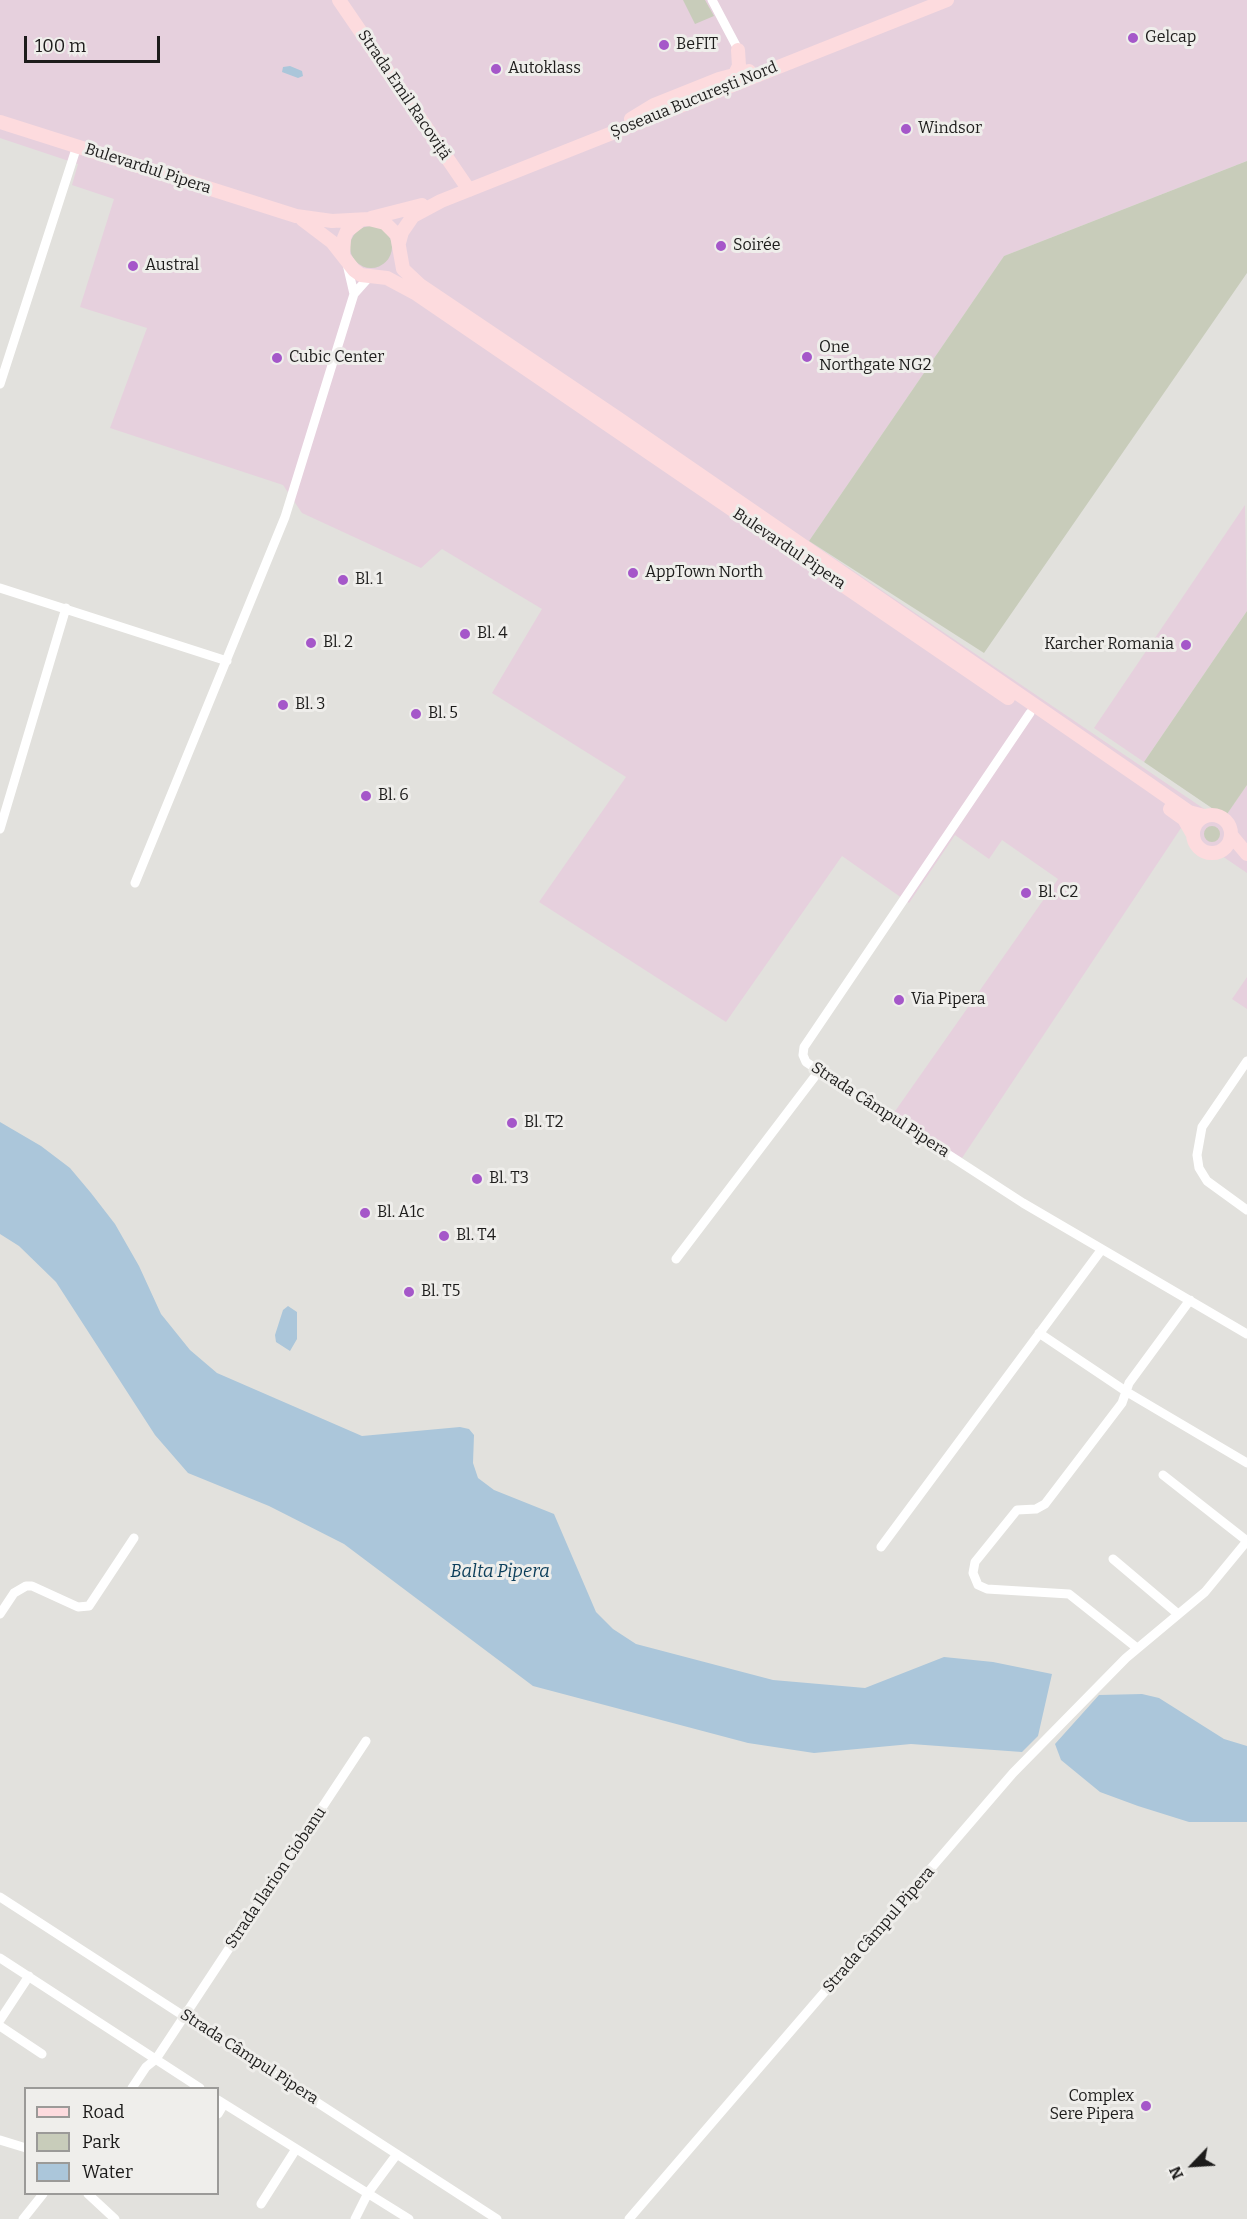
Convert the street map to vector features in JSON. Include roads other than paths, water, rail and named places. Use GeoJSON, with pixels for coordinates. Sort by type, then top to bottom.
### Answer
{"type":"FeatureCollection","features":[{"type":"Feature","properties":{"kind":"main road","name":"Strada Emil Racoviță"},"geometry":{"type":"LineString","coordinates":[[339,0],[469,190]]}},
{"type":"Feature","properties":{"kind":"main road","name":"Șoseaua București Nord"},"geometry":{"type":"LineString","coordinates":[[399,249],[402,232],[413,216],[441,201],[719,90],[757,72],[778,67],[947,0]]}},
{"type":"Feature","properties":{"kind":"main road"},"geometry":{"type":"LineString","coordinates":[[719,90],[736,74],[740,63],[738,50]]}},
{"type":"Feature","properties":{"kind":"main road"},"geometry":{"type":"LineString","coordinates":[[624,128],[629,120],[646,109],[736,74],[757,72]]}},
{"type":"Feature","properties":{"kind":"main road","name":"Bulevardul Pipera"},"geometry":{"type":"LineString","coordinates":[[0,122],[296,216],[332,221],[365,220],[385,223],[397,235],[403,269],[420,285],[619,419],[1189,812],[1204,816]]}},
{"type":"Feature","properties":{"kind":"main road","name":"Șoseaua București Nord"},"geometry":{"type":"LineString","coordinates":[[365,220],[441,201]]}},
{"type":"Feature","properties":{"kind":"main road","name":"Bulevardul Pipera"},"geometry":{"type":"LineString","coordinates":[[296,216],[320,231],[361,274],[400,283],[415,293],[1184,819],[1192,833]]}},
{"type":"Feature","properties":{"kind":"main road"},"geometry":{"type":"LineString","coordinates":[[345,259],[342,246],[347,231],[365,220]]}},
{"type":"Feature","properties":{"kind":"main road"},"geometry":{"type":"LineString","coordinates":[[374,276],[390,269],[399,249]]}},
{"type":"Feature","properties":{"kind":"main road"},"geometry":{"type":"LineString","coordinates":[[1204,816],[1220,817],[1228,824],[1231,835],[1247,856],[1224,849],[1214,853],[1203,851],[1195,844],[1192,833],[1196,823],[1204,816]]}},
{"type":"Feature","properties":{"kind":"main road"},"geometry":{"type":"LineString","coordinates":[[1224,849],[1231,835]]}},
{"type":"Feature","properties":{"kind":"street"},"geometry":{"type":"LineString","coordinates":[[712,0],[738,50],[757,72]]}},
{"type":"Feature","properties":{"kind":"street"},"geometry":{"type":"LineString","coordinates":[[0,384],[77,146]]}},
{"type":"Feature","properties":{"kind":"street"},"geometry":{"type":"LineString","coordinates":[[345,259],[354,294]]}},
{"type":"Feature","properties":{"kind":"street"},"geometry":{"type":"LineString","coordinates":[[135,882],[285,517],[354,294],[374,276]]}},
{"type":"Feature","properties":{"kind":"street"},"geometry":{"type":"LineString","coordinates":[[0,588],[227,661]]}},
{"type":"Feature","properties":{"kind":"street"},"geometry":{"type":"LineString","coordinates":[[0,829],[66,608]]}},
{"type":"Feature","properties":{"kind":"street","name":"Strada Câmpul Pipera"},"geometry":{"type":"LineString","coordinates":[[1030,713],[804,1047],[806,1062],[1023,1203],[1247,1335]]}},
{"type":"Feature","properties":{"kind":"street"},"geometry":{"type":"LineString","coordinates":[[1247,1061],[1202,1127],[1197,1155],[1199,1168],[1207,1181],[1247,1210]]}},
{"type":"Feature","properties":{"kind":"street"},"geometry":{"type":"LineString","coordinates":[[675,1259],[819,1071]]}},
{"type":"Feature","properties":{"kind":"street"},"geometry":{"type":"LineString","coordinates":[[881,1547],[1102,1249]]}},
{"type":"Feature","properties":{"kind":"street"},"geometry":{"type":"LineString","coordinates":[[1137,1648],[1069,1594],[987,1589],[978,1585],[972,1574],[975,1562],[1017,1510],[1036,1509],[1045,1504],[1122,1403],[1129,1383],[1190,1300]]}},
{"type":"Feature","properties":{"kind":"street"},"geometry":{"type":"LineString","coordinates":[[1039,1333],[1127,1392],[1247,1463]]}},
{"type":"Feature","properties":{"kind":"street"},"geometry":{"type":"LineString","coordinates":[[1163,1475],[1247,1541]]}},
{"type":"Feature","properties":{"kind":"street"},"geometry":{"type":"LineString","coordinates":[[0,1614],[14,1593],[26,1586],[32,1586],[78,1606],[89,1606],[134,1538]]}},
{"type":"Feature","properties":{"kind":"street","name":"Strada Câmpul Pipera"},"geometry":{"type":"LineString","coordinates":[[628,2219],[1013,1773],[1137,1648],[1205,1592],[1247,1541]]}},
{"type":"Feature","properties":{"kind":"street"},"geometry":{"type":"LineString","coordinates":[[1113,1559],[1178,1614]]}},
{"type":"Feature","properties":{"kind":"street","name":"Strada Ilarion Ciobanu"},"geometry":{"type":"LineString","coordinates":[[133,2087],[146,2067],[156,2059],[366,1741]]}},
{"type":"Feature","properties":{"kind":"street","name":"Strada Câmpul Pipera"},"geometry":{"type":"LineString","coordinates":[[0,1897],[497,2219]]}},
{"type":"Feature","properties":{"kind":"street"},"geometry":{"type":"LineString","coordinates":[[0,1958],[198,2087]]}},
{"type":"Feature","properties":{"kind":"street"},"geometry":{"type":"LineString","coordinates":[[0,2020],[30,1976]]}},
{"type":"Feature","properties":{"kind":"street"},"geometry":{"type":"LineString","coordinates":[[0,2026],[42,2054]]}},
{"type":"Feature","properties":{"kind":"street"},"geometry":{"type":"LineString","coordinates":[[220,2102],[409,2219]]}},
{"type":"Feature","properties":{"kind":"street"},"geometry":{"type":"LineString","coordinates":[[0,2140],[24,2147]]}},
{"type":"Feature","properties":{"kind":"street"},"geometry":{"type":"LineString","coordinates":[[261,2204],[296,2149]]}},
{"type":"Feature","properties":{"kind":"street"},"geometry":{"type":"LineString","coordinates":[[355,2219],[368,2193],[397,2154]]}},
{"type":"Feature","properties":{"kind":"street"},"geometry":{"type":"LineString","coordinates":[[22,2219],[41,2195]]}},
{"type":"Feature","properties":{"kind":"street"},"geometry":{"type":"LineString","coordinates":[[90,2195],[115,2219]]}},
{"type":"Feature","properties":{"kind":"water"},"geometry":{"type":"Polygon","coordinates":[[[290,66],[302,71],[303,76],[298,78],[282,72],[283,67],[290,66]]]}},
{"type":"Feature","properties":{"kind":"water","name":"Balta Pipera"},"geometry":{"type":"Polygon","coordinates":[[[0,1122],[41,1146],[70,1168],[115,1224],[139,1266],[161,1314],[190,1350],[217,1373],[362,1436],[460,1427],[469,1429],[474,1435],[473,1463],[478,1478],[494,1490],[554,1514],[596,1612],[613,1629],[636,1644],[773,1680],[865,1688],[944,1657],[993,1662],[1052,1674],[1038,1736],[1022,1752],[911,1744],[814,1753],[748,1743],[533,1686],[344,1544],[269,1506],[188,1473],[155,1435],[56,1282],[19,1246],[0,1234],[0,1122]]]}},
{"type":"Feature","properties":{"kind":"water"},"geometry":{"type":"Polygon","coordinates":[[[288,1306],[297,1312],[297,1339],[290,1351],[276,1342],[275,1335],[283,1310],[288,1306]]]}},
{"type":"Feature","properties":{"kind":"water"},"geometry":{"type":"Polygon","coordinates":[[[1142,1694],[1159,1698],[1224,1739],[1247,1746],[1247,1822],[1189,1822],[1138,1806],[1100,1792],[1061,1760],[1055,1744],[1099,1695],[1142,1694]]]}},
{"type":"Feature","properties":{"kind":"place","name":"Gelcap"},"geometry":{"type":"Point","coordinates":[1133,38]}},
{"type":"Feature","properties":{"kind":"place","name":"BeFIT"},"geometry":{"type":"Point","coordinates":[664,45]}},
{"type":"Feature","properties":{"kind":"place","name":"Autoklass"},"geometry":{"type":"Point","coordinates":[496,69]}},
{"type":"Feature","properties":{"kind":"place","name":"Windsor"},"geometry":{"type":"Point","coordinates":[906,129]}},
{"type":"Feature","properties":{"kind":"place","name":"Soirée"},"geometry":{"type":"Point","coordinates":[721,246]}},
{"type":"Feature","properties":{"kind":"place","name":"Austral"},"geometry":{"type":"Point","coordinates":[133,266]}},
{"type":"Feature","properties":{"kind":"place","name":"One Northgate NG2"},"geometry":{"type":"Point","coordinates":[807,357]}},
{"type":"Feature","properties":{"kind":"place","name":"Cubic Center"},"geometry":{"type":"Point","coordinates":[277,358]}},
{"type":"Feature","properties":{"kind":"place","name":"AppTown North"},"geometry":{"type":"Point","coordinates":[633,573]}},
{"type":"Feature","properties":{"kind":"place","name":"Bl. 1"},"geometry":{"type":"Point","coordinates":[343,580]}},
{"type":"Feature","properties":{"kind":"place","name":"Bl. 4"},"geometry":{"type":"Point","coordinates":[465,634]}},
{"type":"Feature","properties":{"kind":"place","name":"Bl. 2"},"geometry":{"type":"Point","coordinates":[311,643]}},
{"type":"Feature","properties":{"kind":"place","name":"Karcher Romania"},"geometry":{"type":"Point","coordinates":[1186,645]}},
{"type":"Feature","properties":{"kind":"place","name":"Bl. 3"},"geometry":{"type":"Point","coordinates":[283,705]}},
{"type":"Feature","properties":{"kind":"place","name":"Bl. 5"},"geometry":{"type":"Point","coordinates":[416,714]}},
{"type":"Feature","properties":{"kind":"place","name":"Bl. 6"},"geometry":{"type":"Point","coordinates":[366,796]}},
{"type":"Feature","properties":{"kind":"place","name":"Bl. C2"},"geometry":{"type":"Point","coordinates":[1026,893]}},
{"type":"Feature","properties":{"kind":"place","name":"Via Pipera"},"geometry":{"type":"Point","coordinates":[899,1000]}},
{"type":"Feature","properties":{"kind":"place","name":"Bl. T2"},"geometry":{"type":"Point","coordinates":[512,1123]}},
{"type":"Feature","properties":{"kind":"place","name":"Bl. T3"},"geometry":{"type":"Point","coordinates":[477,1179]}},
{"type":"Feature","properties":{"kind":"place","name":"Bl. A1c"},"geometry":{"type":"Point","coordinates":[365,1213]}},
{"type":"Feature","properties":{"kind":"place","name":"Bl. T4"},"geometry":{"type":"Point","coordinates":[444,1236]}},
{"type":"Feature","properties":{"kind":"place","name":"Bl. T5"},"geometry":{"type":"Point","coordinates":[409,1292]}},
{"type":"Feature","properties":{"kind":"place","name":"Complex Sere Pipera"},"geometry":{"type":"Point","coordinates":[1146,2106]}}]}
